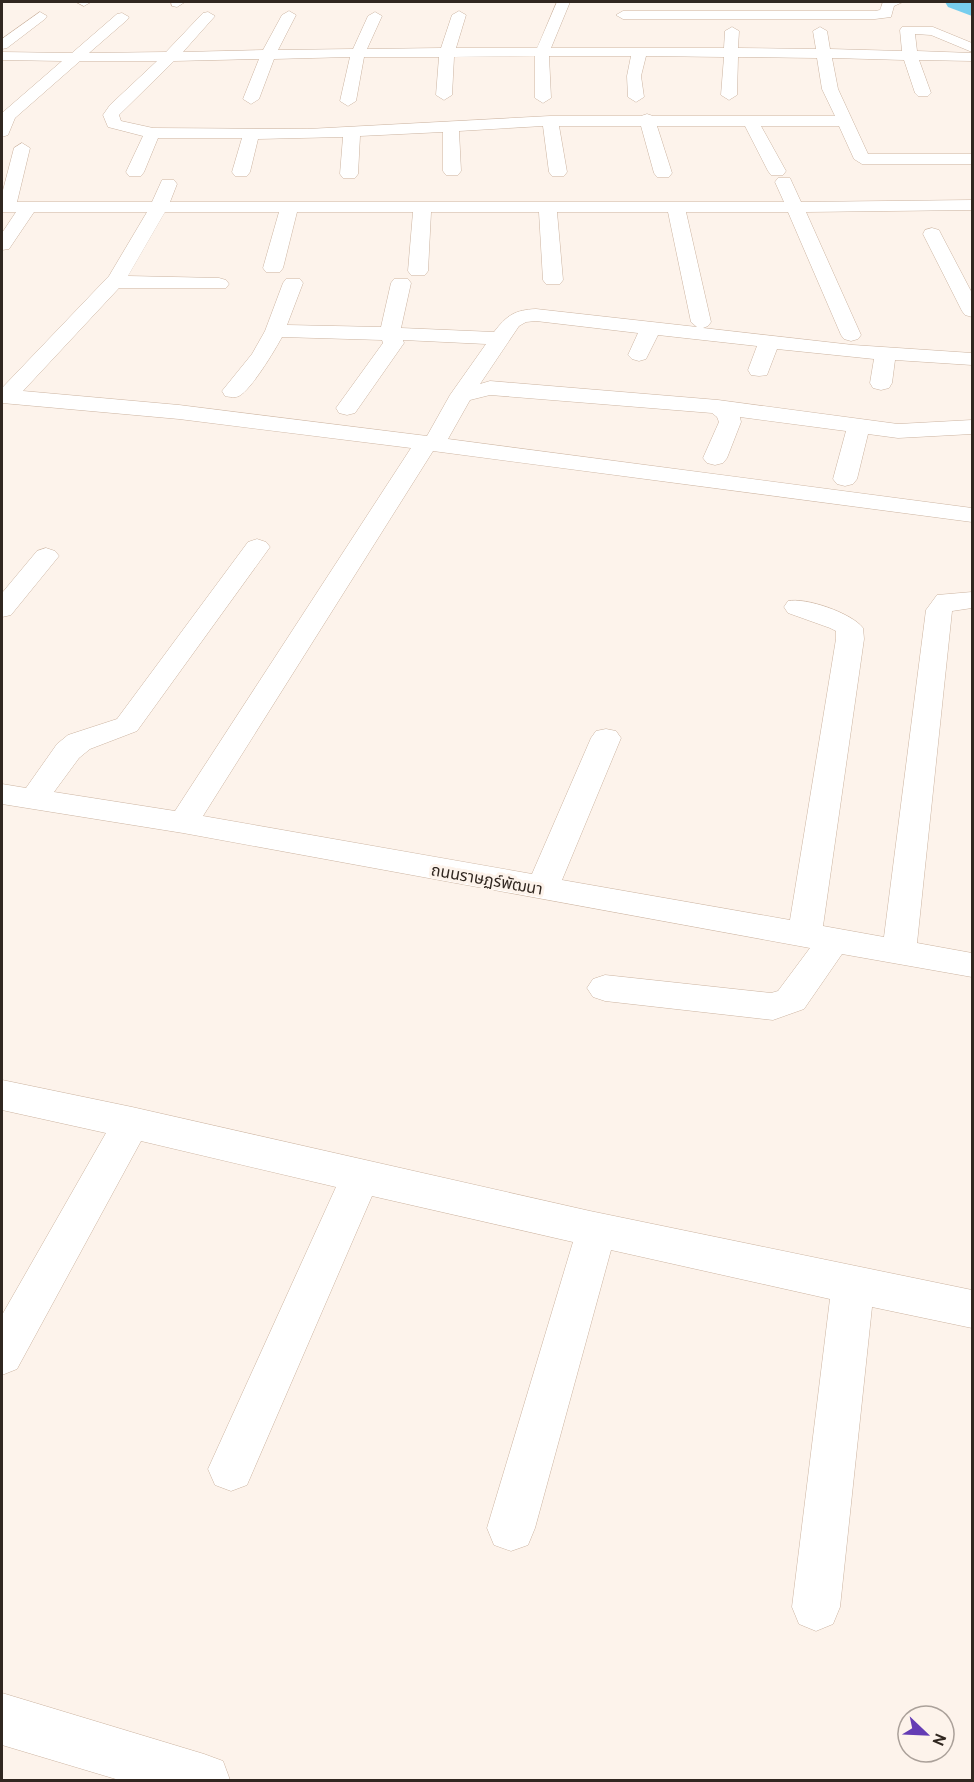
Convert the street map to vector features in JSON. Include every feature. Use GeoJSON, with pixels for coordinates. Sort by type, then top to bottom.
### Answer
{"type":"FeatureCollection","features":[{"type":"Feature","properties":{"kind":"street"},"geometry":{"type":"LineString","coordinates":[[543,98],[542,53],[563,2]]}},
{"type":"Feature","properties":{"kind":"street"},"geometry":{"type":"LineString","coordinates":[[623,15],[642,10],[883,15],[888,12],[888,4],[896,2]]}},
{"type":"Feature","properties":{"kind":"street"},"geometry":{"type":"LineString","coordinates":[[636,97],[634,76],[642,53],[642,10]]}},
{"type":"Feature","properties":{"kind":"street"},"geometry":{"type":"LineString","coordinates":[[819,14],[830,89],[883,206]]}},
{"type":"Feature","properties":{"kind":"street"},"geometry":{"type":"LineString","coordinates":[[251,99],[268,55],[290,15]]}},
{"type":"Feature","properties":{"kind":"street"},"geometry":{"type":"LineString","coordinates":[[444,95],[447,52],[459,15]]}},
{"type":"Feature","properties":{"kind":"street"},"geometry":{"type":"LineString","coordinates":[[2,45],[40,16]]}},
{"type":"Feature","properties":{"kind":"street"},"geometry":{"type":"LineString","coordinates":[[208,16],[111,115],[114,124],[153,133],[251,134],[352,132],[550,121],[844,120]]}},
{"type":"Feature","properties":{"kind":"street"},"geometry":{"type":"LineString","coordinates":[[348,101],[358,53],[375,16]]}},
{"type":"Feature","properties":{"kind":"street"},"geometry":{"type":"LineString","coordinates":[[2,132],[8,116],[122,17]]}},
{"type":"Feature","properties":{"kind":"street"},"geometry":{"type":"LineString","coordinates":[[729,95],[733,23]]}},
{"type":"Feature","properties":{"kind":"street"},"geometry":{"type":"LineString","coordinates":[[923,93],[910,56],[906,32],[910,29],[933,31],[972,48]]}},
{"type":"Feature","properties":{"kind":"street"},"geometry":{"type":"LineString","coordinates":[[2,56],[169,58],[447,52],[972,57]]}},
{"type":"Feature","properties":{"kind":"street"},"geometry":{"type":"LineString","coordinates":[[647,119],[663,173]]}},
{"type":"Feature","properties":{"kind":"street"},"geometry":{"type":"LineString","coordinates":[[750,120],[797,207],[851,335]]}},
{"type":"Feature","properties":{"kind":"street"},"geometry":{"type":"LineString","coordinates":[[550,121],[558,172]]}},
{"type":"Feature","properties":{"kind":"street"},"geometry":{"type":"LineString","coordinates":[[451,126],[452,171]]}},
{"type":"Feature","properties":{"kind":"street"},"geometry":{"type":"LineString","coordinates":[[349,174],[352,132]]}},
{"type":"Feature","properties":{"kind":"street"},"geometry":{"type":"LineString","coordinates":[[135,172],[153,133]]}},
{"type":"Feature","properties":{"kind":"street"},"geometry":{"type":"LineString","coordinates":[[241,172],[251,134]]}},
{"type":"Feature","properties":{"kind":"street"},"geometry":{"type":"LineString","coordinates":[[22,148],[4,207],[422,208],[972,205]]}},
{"type":"Feature","properties":{"kind":"street"},"geometry":{"type":"LineString","coordinates":[[862,159],[972,159]]}},
{"type":"Feature","properties":{"kind":"street"},"geometry":{"type":"LineString","coordinates":[[3,396],[115,282],[159,207],[168,184]]}},
{"type":"Feature","properties":{"kind":"street"},"geometry":{"type":"LineString","coordinates":[[2,245],[29,207]]}},
{"type":"Feature","properties":{"kind":"street"},"geometry":{"type":"LineString","coordinates":[[548,207],[553,279]]}},
{"type":"Feature","properties":{"kind":"street"},"geometry":{"type":"LineString","coordinates":[[676,207],[701,322]]}},
{"type":"Feature","properties":{"kind":"street"},"geometry":{"type":"LineString","coordinates":[[273,268],[289,208]]}},
{"type":"Feature","properties":{"kind":"street"},"geometry":{"type":"LineString","coordinates":[[348,408],[394,343],[390,333],[410,277],[422,208]]}},
{"type":"Feature","properties":{"kind":"street"},"geometry":{"type":"LineString","coordinates":[[932,234],[972,311]]}},
{"type":"Feature","properties":{"kind":"street"},"geometry":{"type":"LineString","coordinates":[[115,282],[219,284]]}},
{"type":"Feature","properties":{"kind":"street"},"geometry":{"type":"LineString","coordinates":[[233,391],[261,356],[275,331],[293,283]]}},
{"type":"Feature","properties":{"kind":"street"},"geometry":{"type":"LineString","coordinates":[[183,823],[462,395],[512,322],[522,316],[536,315],[886,353],[972,359]]}},
{"type":"Feature","properties":{"kind":"street"},"geometry":{"type":"LineString","coordinates":[[639,355],[650,328]]}},
{"type":"Feature","properties":{"kind":"street"},"geometry":{"type":"LineString","coordinates":[[275,331],[454,334],[500,339]]}},
{"type":"Feature","properties":{"kind":"street"},"geometry":{"type":"LineString","coordinates":[[759,370],[769,341]]}},
{"type":"Feature","properties":{"kind":"street"},"geometry":{"type":"LineString","coordinates":[[881,383],[886,353]]}},
{"type":"Feature","properties":{"kind":"street"},"geometry":{"type":"LineString","coordinates":[[462,395],[490,388],[718,407],[898,431],[972,427]]}},
{"type":"Feature","properties":{"kind":"street"},"geometry":{"type":"LineString","coordinates":[[3,396],[179,412],[972,515]]}},
{"type":"Feature","properties":{"kind":"street"},"geometry":{"type":"LineString","coordinates":[[715,458],[730,422],[728,414],[718,407]]}},
{"type":"Feature","properties":{"kind":"street"},"geometry":{"type":"LineString","coordinates":[[845,479],[858,427]]}},
{"type":"Feature","properties":{"kind":"street"},"geometry":{"type":"LineString","coordinates":[[33,800],[68,751],[79,742],[127,725],[257,548]]}},
{"type":"Feature","properties":{"kind":"street"},"geometry":{"type":"LineString","coordinates":[[2,609],[46,556]]}},
{"type":"Feature","properties":{"kind":"street"},"geometry":{"type":"LineString","coordinates":[[898,951],[939,610],[946,601],[972,600]]}},
{"type":"Feature","properties":{"kind":"street"},"geometry":{"type":"LineString","coordinates":[[604,988],[773,1007],[791,1000],[819,937],[850,639],[849,628],[840,622],[797,607]]}},
{"type":"Feature","properties":{"kind":"street"},"geometry":{"type":"LineString","coordinates":[[542,888],[606,738]]}},
{"type":"Feature","properties":{"kind":"street","name":"ถนนราษฏร์พัฒนา"},"geometry":{"type":"LineString","coordinates":[[2,794],[183,823],[972,965]]}},
{"type":"Feature","properties":{"kind":"street"},"geometry":{"type":"LineString","coordinates":[[2,1095],[132,1122],[597,1229],[972,1309]]}},
{"type":"Feature","properties":{"kind":"street"},"geometry":{"type":"LineString","coordinates":[[2,1355],[132,1122]]}},
{"type":"Feature","properties":{"kind":"street"},"geometry":{"type":"LineString","coordinates":[[231,1469],[361,1176]]}},
{"type":"Feature","properties":{"kind":"street"},"geometry":{"type":"LineString","coordinates":[[511,1528],[597,1229]]}},
{"type":"Feature","properties":{"kind":"street"},"geometry":{"type":"LineString","coordinates":[[816,1607],[854,1285]]}},
{"type":"Feature","properties":{"kind":"street"},"geometry":{"type":"LineString","coordinates":[[2,1719],[204,1780]]}},
{"type":"Feature","properties":{"kind":"waterway"},"geometry":{"type":"LineString","coordinates":[[957,2],[972,9]]}}]}
